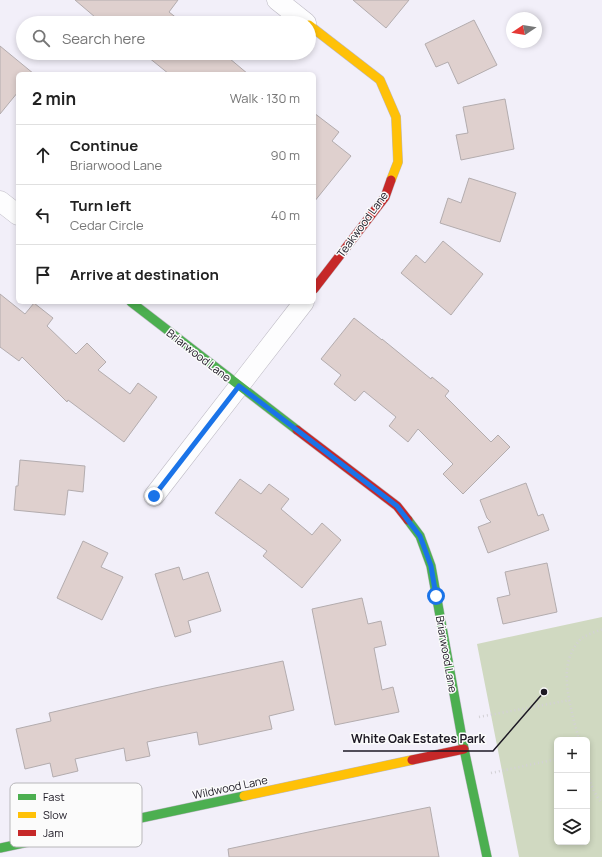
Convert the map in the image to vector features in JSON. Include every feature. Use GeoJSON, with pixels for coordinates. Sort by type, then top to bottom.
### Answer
{"type":"FeatureCollection","features":[{"type":"Feature","properties":{"kind":"street"},"geometry":{"type":"LineString","coordinates":[[277,0],[297,16]]}},
{"type":"Feature","properties":{"kind":"street","name":"Teakwood Lane"},"geometry":{"type":"LineString","coordinates":[[316,30],[380,80],[396,117],[398,162],[384,197],[316,286]]}},
{"type":"Feature","properties":{"kind":"street"},"geometry":{"type":"LineString","coordinates":[[0,201],[16,213]]}},
{"type":"Feature","properties":{"kind":"street","name":"Briarwood Lane"},"geometry":{"type":"LineString","coordinates":[[134,304],[397,506],[420,536],[431,566],[464,749],[487,857]]}},
{"type":"Feature","properties":{"kind":"street"},"geometry":{"type":"LineString","coordinates":[[154,496],[302,304]]}},
{"type":"Feature","properties":{"kind":"street","name":"Wildwood Lane"},"geometry":{"type":"LineString","coordinates":[[142,818],[464,749]]}},
{"type":"Feature","properties":{"kind":"street","name":"Wildwood Lane"},"geometry":{"type":"LineString","coordinates":[[0,848],[10,846]]}},
{"type":"Feature","properties":{"kind":"path"},"geometry":{"type":"LineString","coordinates":[[578,737],[566,676],[568,662],[572,650],[581,638],[602,629]]}},
{"type":"Feature","properties":{"kind":"path"},"geometry":{"type":"LineString","coordinates":[[459,721],[570,700]]}},
{"type":"Feature","properties":{"kind":"path"},"geometry":{"type":"LineString","coordinates":[[470,777],[554,760]]}},
{"type":"Feature","properties":{"kind":"path"},"geometry":{"type":"LineString","coordinates":[[588,773],[597,797],[602,804]]}},
{"type":"Feature","properties":{"kind":"green space"},"geometry":{"type":"Polygon","coordinates":[[[602,617],[602,857],[519,857],[477,644],[602,617]]]}},
{"type":"Feature","properties":{"kind":"building"},"geometry":{"type":"Polygon","coordinates":[[[75,0],[178,0],[169,12],[174,16],[94,16],[75,0]]]}},
{"type":"Feature","properties":{"kind":"building"},"geometry":{"type":"Polygon","coordinates":[[[353,0],[409,0],[386,28],[353,0]]]}},
{"type":"Feature","properties":{"kind":"building"},"geometry":{"type":"Polygon","coordinates":[[[474,20],[497,65],[458,84],[448,62],[436,67],[425,44],[474,20]]]}},
{"type":"Feature","properties":{"kind":"building"},"geometry":{"type":"Polygon","coordinates":[[[0,46],[32,72],[16,72],[16,94],[0,114],[0,46]]]}},
{"type":"Feature","properties":{"kind":"building"},"geometry":{"type":"Polygon","coordinates":[[[152,60],[231,60],[246,72],[167,72],[152,60]]]}},
{"type":"Feature","properties":{"kind":"building"},"geometry":{"type":"Polygon","coordinates":[[[505,99],[514,149],[461,160],[456,135],[468,133],[463,107],[505,99]]]}},
{"type":"Feature","properties":{"kind":"building"},"geometry":{"type":"Polygon","coordinates":[[[316,115],[339,132],[332,141],[351,156],[316,200],[316,115]]]}},
{"type":"Feature","properties":{"kind":"building"},"geometry":{"type":"Polygon","coordinates":[[[469,178],[516,193],[500,242],[440,223],[448,198],[461,203],[469,178]]]}},
{"type":"Feature","properties":{"kind":"building"},"geometry":{"type":"Polygon","coordinates":[[[443,241],[483,274],[451,315],[401,273],[416,255],[425,263],[443,241]]]}},
{"type":"Feature","properties":{"kind":"building"},"geometry":{"type":"Polygon","coordinates":[[[0,294],[25,314],[33,304],[35,304],[53,318],[47,326],[76,354],[87,343],[106,362],[98,370],[130,394],[138,383],[157,397],[124,442],[68,400],[67,402],[22,357],[19,361],[0,347],[0,294]]]}},
{"type":"Feature","properties":{"kind":"building"},"geometry":{"type":"Polygon","coordinates":[[[354,318],[431,379],[432,377],[449,391],[445,396],[491,442],[498,435],[510,447],[463,494],[443,474],[453,464],[418,429],[408,442],[389,426],[396,417],[364,391],[355,401],[334,384],[341,375],[321,359],[354,318]]]}},
{"type":"Feature","properties":{"kind":"building"},"geometry":{"type":"Polygon","coordinates":[[[20,460],[85,466],[83,492],[68,490],[65,515],[14,510],[20,460]]]}},
{"type":"Feature","properties":{"kind":"building"},"geometry":{"type":"Polygon","coordinates":[[[240,479],[261,494],[269,484],[289,499],[281,509],[312,535],[322,523],[341,540],[302,588],[263,556],[267,551],[215,513],[240,479]]]}},
{"type":"Feature","properties":{"kind":"building"},"geometry":{"type":"Polygon","coordinates":[[[526,483],[538,516],[543,514],[549,530],[488,553],[478,527],[491,522],[487,518],[480,500],[526,483]]]}},
{"type":"Feature","properties":{"kind":"building"},"geometry":{"type":"Polygon","coordinates":[[[83,541],[108,553],[101,567],[123,577],[102,620],[57,598],[83,541]]]}},
{"type":"Feature","properties":{"kind":"building"},"geometry":{"type":"Polygon","coordinates":[[[547,563],[557,612],[503,624],[497,598],[510,595],[505,572],[547,563]]]}},
{"type":"Feature","properties":{"kind":"building"},"geometry":{"type":"Polygon","coordinates":[[[179,567],[183,580],[208,572],[221,611],[188,621],[191,632],[175,637],[155,574],[179,567]]]}},
{"type":"Feature","properties":{"kind":"building"},"geometry":{"type":"Polygon","coordinates":[[[362,598],[368,624],[381,621],[386,645],[374,648],[382,690],[393,687],[399,712],[335,725],[312,609],[362,598]]]}},
{"type":"Feature","properties":{"kind":"building"},"geometry":{"type":"Polygon","coordinates":[[[283,661],[294,710],[269,716],[272,729],[199,745],[197,732],[147,742],[150,756],[126,761],[124,748],[75,759],[78,771],[53,777],[50,763],[25,769],[16,729],[51,721],[49,713],[155,688],[283,661]]]}},
{"type":"Feature","properties":{"kind":"building"},"geometry":{"type":"Polygon","coordinates":[[[430,807],[439,857],[229,857],[228,849],[430,807]]]}},
{"type":"Feature","properties":{"kind":"traffic: fast"},"geometry":{"type":"LineString","coordinates":[[134,304],[297,430]]}},
{"type":"Feature","properties":{"kind":"traffic: fast"},"geometry":{"type":"LineString","coordinates":[[408,520],[420,536],[431,566],[464,749],[487,857]]}},
{"type":"Feature","properties":{"kind":"traffic: fast"},"geometry":{"type":"LineString","coordinates":[[142,818],[244,796]]}},
{"type":"Feature","properties":{"kind":"traffic: fast"},"geometry":{"type":"LineString","coordinates":[[0,848],[10,846]]}},
{"type":"Feature","properties":{"kind":"traffic: slow"},"geometry":{"type":"LineString","coordinates":[[316,30],[380,80],[396,117],[398,162],[391,180]]}},
{"type":"Feature","properties":{"kind":"traffic: slow"},"geometry":{"type":"LineString","coordinates":[[244,796],[412,760]]}},
{"type":"Feature","properties":{"kind":"traffic: jam"},"geometry":{"type":"LineString","coordinates":[[316,286],[385,197],[391,180]]}},
{"type":"Feature","properties":{"kind":"traffic: jam"},"geometry":{"type":"LineString","coordinates":[[297,430],[397,506],[408,520]]}},
{"type":"Feature","properties":{"kind":"traffic: jam"},"geometry":{"type":"LineString","coordinates":[[412,760],[464,749]]}},
{"type":"Feature","properties":{"kind":"place","name":"White Oak Estates Park"},"geometry":{"type":"Point","coordinates":[544,692]}},
{"type":"Feature","properties":{"kind":"route"},"geometry":{"type":"LineString","coordinates":[[154,496],[239,386],[397,506],[420,536],[431,566],[436,596]]}}]}
